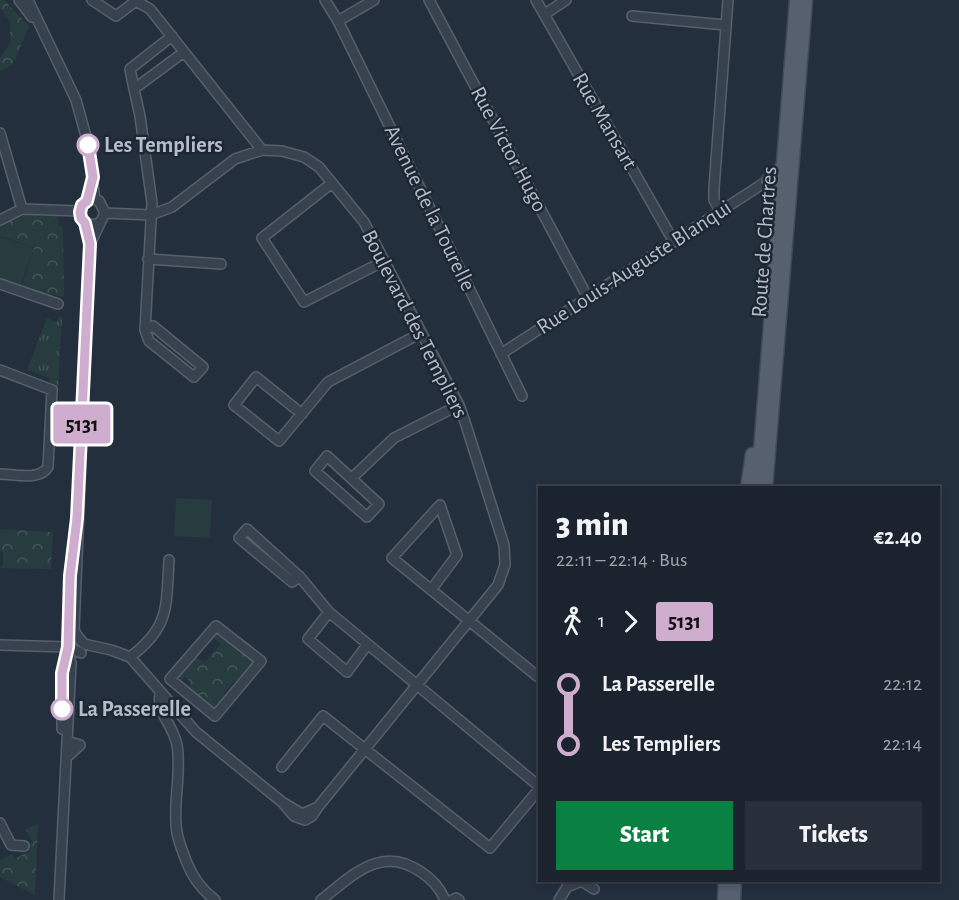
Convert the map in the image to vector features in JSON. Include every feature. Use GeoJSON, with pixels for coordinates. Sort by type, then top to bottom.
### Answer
{"type":"FeatureCollection","features":[{"type":"Feature","properties":{"kind":"main road","name":"Route de Chartres"},"geometry":{"type":"LineString","coordinates":[[757,486],[796,0]]}},
{"type":"Feature","properties":{"kind":"main road","name":"Route de Chartres"},"geometry":{"type":"LineString","coordinates":[[766,486],[806,0]]}},
{"type":"Feature","properties":{"kind":"main road"},"geometry":{"type":"LineString","coordinates":[[780,191],[767,181],[782,167]]}},
{"type":"Feature","properties":{"kind":"main road"},"geometry":{"type":"LineString","coordinates":[[747,486],[756,415],[763,407]]}},
{"type":"Feature","properties":{"kind":"main road"},"geometry":{"type":"LineString","coordinates":[[724,900],[725,882]]}},
{"type":"Feature","properties":{"kind":"main road"},"geometry":{"type":"LineString","coordinates":[[734,900],[735,882]]}},
{"type":"Feature","properties":{"kind":"street"},"geometry":{"type":"LineString","coordinates":[[19,0],[37,22],[76,100],[84,125],[93,177],[91,200]]}},
{"type":"Feature","properties":{"kind":"street"},"geometry":{"type":"LineString","coordinates":[[28,0],[37,22]]}},
{"type":"Feature","properties":{"kind":"street"},"geometry":{"type":"LineString","coordinates":[[92,0],[116,16],[135,1],[150,9],[262,150]]}},
{"type":"Feature","properties":{"kind":"street","name":"Avenue de la Tourelle"},"geometry":{"type":"LineString","coordinates":[[325,0],[338,21],[522,396]]}},
{"type":"Feature","properties":{"kind":"street"},"geometry":{"type":"LineString","coordinates":[[338,21],[374,0]]}},
{"type":"Feature","properties":{"kind":"street","name":"Rue Victor Hugo"},"geometry":{"type":"LineString","coordinates":[[429,0],[588,298]]}},
{"type":"Feature","properties":{"kind":"street","name":"Rue Mansart"},"geometry":{"type":"LineString","coordinates":[[536,0],[674,242]]}},
{"type":"Feature","properties":{"kind":"street"},"geometry":{"type":"LineString","coordinates":[[545,14],[566,0]]}},
{"type":"Feature","properties":{"kind":"street"},"geometry":{"type":"LineString","coordinates":[[720,211],[714,200],[714,188],[728,0]]}},
{"type":"Feature","properties":{"kind":"street"},"geometry":{"type":"LineString","coordinates":[[632,16],[725,25]]}},
{"type":"Feature","properties":{"kind":"street"},"geometry":{"type":"LineString","coordinates":[[145,330],[153,326],[203,367],[194,377],[149,341],[145,330],[152,203],[143,137],[130,69],[172,36]]}},
{"type":"Feature","properties":{"kind":"street"},"geometry":{"type":"LineString","coordinates":[[134,89],[184,52]]}},
{"type":"Feature","properties":{"kind":"street"},"geometry":{"type":"LineString","coordinates":[[0,133],[22,209]]}},
{"type":"Feature","properties":{"kind":"street","name":"Boulevard des Templiers"},"geometry":{"type":"LineString","coordinates":[[105,213],[151,215],[172,207],[235,159],[262,150],[282,151],[304,157],[319,168],[364,222],[459,405],[504,544],[505,555],[505,565],[498,585],[312,816],[305,820],[294,816],[282,802],[196,732],[130,657]]}},
{"type":"Feature","properties":{"kind":"street","name":"Rue Louis-Auguste Blanqui"},"geometry":{"type":"LineString","coordinates":[[501,354],[767,181]]}},
{"type":"Feature","properties":{"kind":"street"},"geometry":{"type":"LineString","coordinates":[[332,183],[262,238],[304,302],[384,261]]}},
{"type":"Feature","properties":{"kind":"street"},"geometry":{"type":"LineString","coordinates":[[64,779],[62,673],[74,630],[90,244],[80,212],[82,205],[91,200],[102,204],[105,213],[90,244]]}},
{"type":"Feature","properties":{"kind":"street"},"geometry":{"type":"LineString","coordinates":[[0,220],[22,209],[80,212]]}},
{"type":"Feature","properties":{"kind":"street"},"geometry":{"type":"LineString","coordinates":[[85,223],[92,225],[99,223]]}},
{"type":"Feature","properties":{"kind":"street"},"geometry":{"type":"LineString","coordinates":[[148,259],[221,264]]}},
{"type":"Feature","properties":{"kind":"street"},"geometry":{"type":"LineString","coordinates":[[0,284],[58,304]]}},
{"type":"Feature","properties":{"kind":"street"},"geometry":{"type":"LineString","coordinates":[[302,414],[256,377],[234,405],[279,441],[302,414],[328,382],[421,333]]}},
{"type":"Feature","properties":{"kind":"street"},"geometry":{"type":"LineString","coordinates":[[0,370],[52,390],[48,467],[45,472],[38,475],[0,474]]}},
{"type":"Feature","properties":{"kind":"street"},"geometry":{"type":"LineString","coordinates":[[352,478],[394,438],[459,405]]}},
{"type":"Feature","properties":{"kind":"street"},"geometry":{"type":"LineString","coordinates":[[327,456],[352,478],[379,504],[367,517],[315,471],[327,456]]}},
{"type":"Feature","properties":{"kind":"street"},"geometry":{"type":"LineString","coordinates":[[431,590],[457,555],[440,505],[392,558],[431,590],[470,622],[537,676]]}},
{"type":"Feature","properties":{"kind":"street"},"geometry":{"type":"LineString","coordinates":[[59,900],[71,663],[68,647],[70,576],[77,518]]}},
{"type":"Feature","properties":{"kind":"street"},"geometry":{"type":"LineString","coordinates":[[300,577],[292,582],[239,538],[247,529],[300,577],[329,612],[538,785]]}},
{"type":"Feature","properties":{"kind":"street"},"geometry":{"type":"LineString","coordinates":[[0,645],[96,647],[130,657],[144,646],[162,624],[166,612],[169,560]]}},
{"type":"Feature","properties":{"kind":"street"},"geometry":{"type":"LineString","coordinates":[[329,612],[308,639],[346,672],[368,645]]}},
{"type":"Feature","properties":{"kind":"street"},"geometry":{"type":"LineString","coordinates":[[216,626],[261,662],[215,717],[190,697],[170,679],[216,626]]}},
{"type":"Feature","properties":{"kind":"street"},"geometry":{"type":"LineString","coordinates":[[74,630],[83,648]]}},
{"type":"Feature","properties":{"kind":"street"},"geometry":{"type":"LineString","coordinates":[[71,663],[83,648]]}},
{"type":"Feature","properties":{"kind":"street"},"geometry":{"type":"LineString","coordinates":[[164,697],[159,700],[162,713],[171,724],[178,755],[177,834],[192,874],[215,900]]}},
{"type":"Feature","properties":{"kind":"street"},"geometry":{"type":"LineString","coordinates":[[177,711],[190,697]]}},
{"type":"Feature","properties":{"kind":"street"},"geometry":{"type":"LineString","coordinates":[[282,767],[323,716],[490,848],[538,789]]}},
{"type":"Feature","properties":{"kind":"street"},"geometry":{"type":"LineString","coordinates":[[0,823],[10,845],[24,846]]}},
{"type":"Feature","properties":{"kind":"street"},"geometry":{"type":"LineString","coordinates":[[321,900],[360,870],[374,863],[393,861],[416,868],[427,876],[436,884],[445,900]]}},
{"type":"Feature","properties":{"kind":"street"},"geometry":{"type":"LineString","coordinates":[[559,900],[567,887],[579,882]]}},
{"type":"Feature","properties":{"kind":"street"},"geometry":{"type":"LineString","coordinates":[[583,882],[594,889]]}},
{"type":"Feature","properties":{"kind":"street"},"geometry":{"type":"LineString","coordinates":[[452,900],[456,898],[459,900]]}},
{"type":"Feature","properties":{"kind":"green space"},"geometry":{"type":"Polygon","coordinates":[[[0,0],[4,0],[29,26],[13,64],[0,72],[0,58],[11,42],[9,20],[0,8],[0,0]]]}},
{"type":"Feature","properties":{"kind":"green space"},"geometry":{"type":"Polygon","coordinates":[[[25,215],[58,216],[59,224],[63,229],[64,297],[54,295],[51,297],[21,289],[34,248],[0,236],[0,226],[25,215]]]}},
{"type":"Feature","properties":{"kind":"green space"},"geometry":{"type":"Polygon","coordinates":[[[0,237],[34,248],[21,285],[0,278],[0,237]]]}},
{"type":"Feature","properties":{"kind":"green space"},"geometry":{"type":"Polygon","coordinates":[[[62,316],[58,392],[48,386],[50,378],[27,370],[47,318],[57,322],[62,316]]]}},
{"type":"Feature","properties":{"kind":"green space"},"geometry":{"type":"Polygon","coordinates":[[[176,498],[212,500],[210,538],[174,536],[176,498]]]}},
{"type":"Feature","properties":{"kind":"green space"},"geometry":{"type":"Polygon","coordinates":[[[0,529],[53,532],[51,569],[0,568],[3,565],[3,552],[0,551],[0,529]]]}},
{"type":"Feature","properties":{"kind":"green space"},"geometry":{"type":"Polygon","coordinates":[[[217,633],[238,647],[254,664],[239,685],[234,681],[223,694],[228,698],[213,712],[186,688],[191,682],[185,677],[181,681],[179,676],[195,657],[205,662],[221,644],[212,636],[217,633]]]}},
{"type":"Feature","properties":{"kind":"green space"},"geometry":{"type":"Polygon","coordinates":[[[38,824],[35,895],[0,877],[0,860],[12,854],[15,859],[29,851],[27,845],[32,842],[26,829],[38,824]]]}},
{"type":"Feature","properties":{"kind":"bus line","name":"5131"},"geometry":{"type":"LineString","coordinates":[[62,709],[62,673],[68,647],[70,576],[77,518],[90,244],[80,212],[80,208],[87,201],[93,177],[88,145]]}},
{"type":"Feature","properties":{"kind":"place","name":"Les Templiers"},"geometry":{"type":"Point","coordinates":[88,145]}},
{"type":"Feature","properties":{"kind":"place","name":"La Passerelle"},"geometry":{"type":"Point","coordinates":[62,709]}}]}
